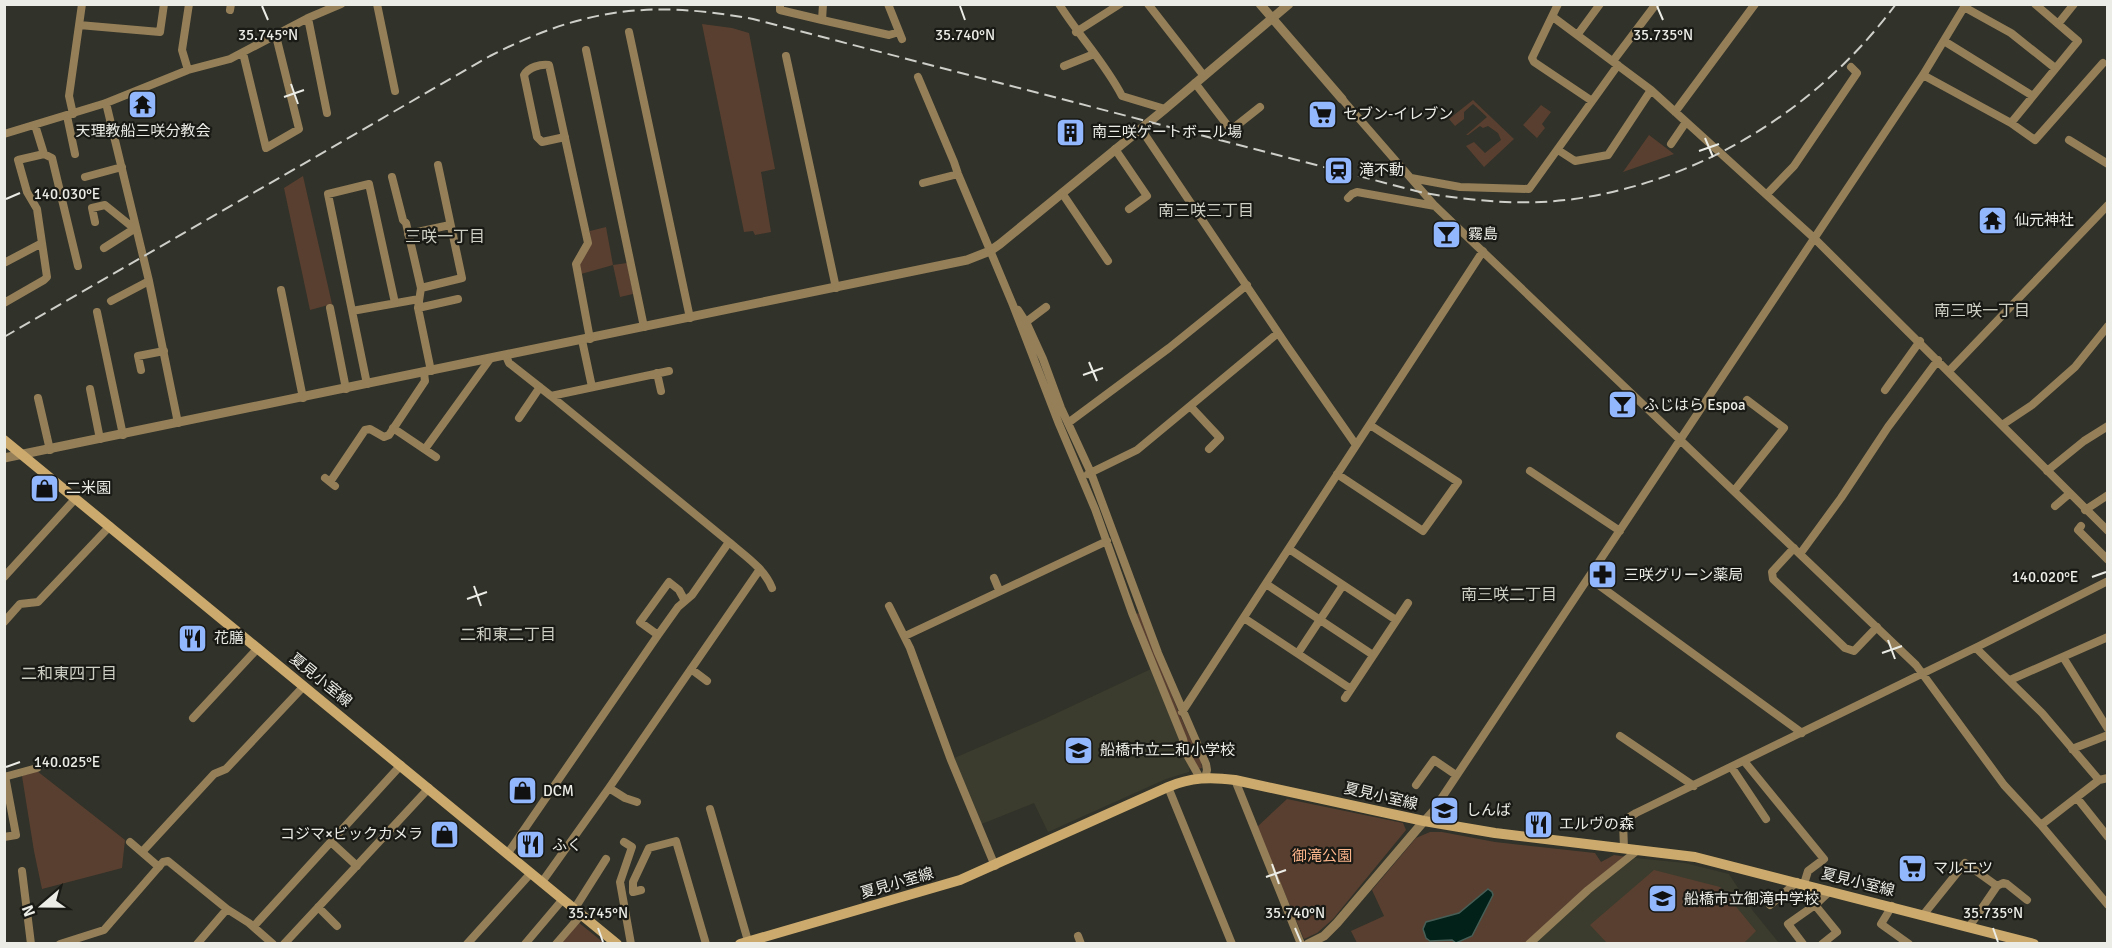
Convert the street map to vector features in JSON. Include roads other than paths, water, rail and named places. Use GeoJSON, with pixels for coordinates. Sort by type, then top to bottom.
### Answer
{"type":"FeatureCollection","features":[{"type":"Feature","properties":{"kind":"main road","name":"夏見小室線"},"geometry":{"type":"LineString","coordinates":[[4,440],[617,944]]}},
{"type":"Feature","properties":{"kind":"main road","name":"夏見小室線"},"geometry":{"type":"LineString","coordinates":[[744,942],[939,887],[995,866],[1168,787],[1203,778],[1235,780],[1495,834],[1695,857],[2032,943]]}},
{"type":"Feature","properties":{"kind":"street"},"geometry":{"type":"LineString","coordinates":[[75,154],[69,96],[82,4]]}},
{"type":"Feature","properties":{"kind":"street"},"geometry":{"type":"LineString","coordinates":[[79,26],[160,32],[164,4]]}},
{"type":"Feature","properties":{"kind":"street"},"geometry":{"type":"LineString","coordinates":[[188,70],[182,50],[189,4]]}},
{"type":"Feature","properties":{"kind":"street"},"geometry":{"type":"LineString","coordinates":[[4,134],[106,103],[188,70],[223,62],[332,6],[341,4]]}},
{"type":"Feature","properties":{"kind":"street"},"geometry":{"type":"LineString","coordinates":[[377,4],[395,91]]}},
{"type":"Feature","properties":{"kind":"street"},"geometry":{"type":"LineString","coordinates":[[780,4],[780,10],[900,36],[888,4]]}},
{"type":"Feature","properties":{"kind":"street"},"geometry":{"type":"LineString","coordinates":[[822,20],[823,4]]}},
{"type":"Feature","properties":{"kind":"street"},"geometry":{"type":"LineString","coordinates":[[1059,4],[1077,32],[1109,72],[1122,96],[1165,109]]}},
{"type":"Feature","properties":{"kind":"street"},"geometry":{"type":"LineString","coordinates":[[1077,32],[1120,4]]}},
{"type":"Feature","properties":{"kind":"street"},"geometry":{"type":"LineString","coordinates":[[1148,4],[1204,76]]}},
{"type":"Feature","properties":{"kind":"street"},"geometry":{"type":"LineString","coordinates":[[1260,4],[1435,206],[1877,627],[1922,673],[1994,773],[2106,899]]}},
{"type":"Feature","properties":{"kind":"street"},"geometry":{"type":"LineString","coordinates":[[4,458],[967,260],[990,251],[1141,129],[1289,4]]}},
{"type":"Feature","properties":{"kind":"street"},"geometry":{"type":"LineString","coordinates":[[1558,4],[1532,58],[1534,62],[1592,101]]}},
{"type":"Feature","properties":{"kind":"street"},"geometry":{"type":"LineString","coordinates":[[1578,34],[1600,4]]}},
{"type":"Feature","properties":{"kind":"street"},"geometry":{"type":"LineString","coordinates":[[1411,178],[1460,188],[1529,189],[1592,101],[1656,4]]}},
{"type":"Feature","properties":{"kind":"street"},"geometry":{"type":"LineString","coordinates":[[1675,112],[1755,4]]}},
{"type":"Feature","properties":{"kind":"street"},"geometry":{"type":"LineString","coordinates":[[2011,123],[2078,40],[2035,4]]}},
{"type":"Feature","properties":{"kind":"street"},"geometry":{"type":"LineString","coordinates":[[2058,24],[2074,4]]}},
{"type":"Feature","properties":{"kind":"street"},"geometry":{"type":"LineString","coordinates":[[1308,944],[1324,936],[1338,923],[1433,811],[1923,75],[1965,6],[2011,33],[2055,68]]}},
{"type":"Feature","properties":{"kind":"street"},"geometry":{"type":"LineString","coordinates":[[1553,17],[1651,90],[1767,194],[1920,341],[2108,531]]}},
{"type":"Feature","properties":{"kind":"street"},"geometry":{"type":"LineString","coordinates":[[308,18],[327,113]]}},
{"type":"Feature","properties":{"kind":"street"},"geometry":{"type":"LineString","coordinates":[[629,32],[690,318]]}},
{"type":"Feature","properties":{"kind":"street"},"geometry":{"type":"LineString","coordinates":[[243,53],[266,148],[298,129],[276,36]]}},
{"type":"Feature","properties":{"kind":"street"},"geometry":{"type":"LineString","coordinates":[[1944,41],[2033,96]]}},
{"type":"Feature","properties":{"kind":"street"},"geometry":{"type":"LineString","coordinates":[[586,50],[644,327]]}},
{"type":"Feature","properties":{"kind":"street"},"geometry":{"type":"LineString","coordinates":[[1064,66],[1094,54]]}},
{"type":"Feature","properties":{"kind":"street"},"geometry":{"type":"LineString","coordinates":[[786,56],[836,288]]}},
{"type":"Feature","properties":{"kind":"street"},"geometry":{"type":"LineString","coordinates":[[1923,75],[2011,123],[2035,140],[2103,63]]}},
{"type":"Feature","properties":{"kind":"street"},"geometry":{"type":"LineString","coordinates":[[565,137],[542,142],[537,137],[524,75],[525,72],[540,64],[549,65],[565,137],[588,243],[576,264],[592,387]]}},
{"type":"Feature","properties":{"kind":"street"},"geometry":{"type":"LineString","coordinates":[[1767,194],[1794,166],[1851,82],[1857,72],[1851,67]]}},
{"type":"Feature","properties":{"kind":"street"},"geometry":{"type":"LineString","coordinates":[[918,77],[990,251],[1054,399],[1091,473],[1182,712],[1206,764],[1207,770],[1203,778],[1187,755],[1183,739],[1132,613],[1054,399],[1043,359],[1026,322],[1013,304]]}},
{"type":"Feature","properties":{"kind":"street"},"geometry":{"type":"LineString","coordinates":[[1195,83],[1231,130],[1260,107]]}},
{"type":"Feature","properties":{"kind":"street"},"geometry":{"type":"LineString","coordinates":[[1558,150],[1575,161],[1608,155],[1651,90]]}},
{"type":"Feature","properties":{"kind":"street"},"geometry":{"type":"LineString","coordinates":[[106,103],[164,351],[178,423]]}},
{"type":"Feature","properties":{"kind":"street"},"geometry":{"type":"LineString","coordinates":[[1671,144],[1686,122]]}},
{"type":"Feature","properties":{"kind":"street"},"geometry":{"type":"LineString","coordinates":[[36,124],[44,154]]}},
{"type":"Feature","properties":{"kind":"street"},"geometry":{"type":"LineString","coordinates":[[1141,129],[1356,445]]}},
{"type":"Feature","properties":{"kind":"street"},"geometry":{"type":"LineString","coordinates":[[2069,140],[2108,164]]}},
{"type":"Feature","properties":{"kind":"street"},"geometry":{"type":"LineString","coordinates":[[1115,149],[1147,196],[1129,208]]}},
{"type":"Feature","properties":{"kind":"street"},"geometry":{"type":"LineString","coordinates":[[4,303],[47,277],[37,209],[27,192],[18,160],[44,154],[52,158],[78,267]]}},
{"type":"Feature","properties":{"kind":"street"},"geometry":{"type":"LineString","coordinates":[[421,288],[462,278],[438,165]]}},
{"type":"Feature","properties":{"kind":"street"},"geometry":{"type":"LineString","coordinates":[[85,177],[122,167]]}},
{"type":"Feature","properties":{"kind":"street"},"geometry":{"type":"LineString","coordinates":[[923,183],[958,174]]}},
{"type":"Feature","properties":{"kind":"street"},"geometry":{"type":"LineString","coordinates":[[330,482],[365,430],[370,429],[384,437],[389,435],[425,381],[428,372],[418,303],[421,288],[406,223],[402,220],[392,177]]}},
{"type":"Feature","properties":{"kind":"street"},"geometry":{"type":"LineString","coordinates":[[367,384],[328,194],[369,184],[395,303]]}},
{"type":"Feature","properties":{"kind":"street"},"geometry":{"type":"LineString","coordinates":[[1348,198],[1357,192],[1435,206]]}},
{"type":"Feature","properties":{"kind":"street"},"geometry":{"type":"LineString","coordinates":[[1062,193],[1108,261]]}},
{"type":"Feature","properties":{"kind":"street"},"geometry":{"type":"LineString","coordinates":[[95,222],[92,208],[105,205],[136,230]]}},
{"type":"Feature","properties":{"kind":"street"},"geometry":{"type":"LineString","coordinates":[[1948,371],[2108,205]]}},
{"type":"Feature","properties":{"kind":"street"},"geometry":{"type":"LineString","coordinates":[[408,234],[450,225]]}},
{"type":"Feature","properties":{"kind":"street"},"geometry":{"type":"LineString","coordinates":[[104,248],[136,230]]}},
{"type":"Feature","properties":{"kind":"street"},"geometry":{"type":"LineString","coordinates":[[4,263],[42,243]]}},
{"type":"Feature","properties":{"kind":"street"},"geometry":{"type":"LineString","coordinates":[[1182,712],[1483,251]]}},
{"type":"Feature","properties":{"kind":"street"},"geometry":{"type":"LineString","coordinates":[[111,301],[148,281]]}},
{"type":"Feature","properties":{"kind":"street"},"geometry":{"type":"LineString","coordinates":[[1068,423],[1169,348],[1247,285]]}},
{"type":"Feature","properties":{"kind":"street"},"geometry":{"type":"LineString","coordinates":[[281,290],[303,398]]}},
{"type":"Feature","properties":{"kind":"street"},"geometry":{"type":"LineString","coordinates":[[352,311],[395,303],[458,299]]}},
{"type":"Feature","properties":{"kind":"street"},"geometry":{"type":"LineString","coordinates":[[1026,322],[1046,307]]}},
{"type":"Feature","properties":{"kind":"street"},"geometry":{"type":"LineString","coordinates":[[330,308],[346,389]]}},
{"type":"Feature","properties":{"kind":"street"},"geometry":{"type":"LineString","coordinates":[[97,312],[123,435]]}},
{"type":"Feature","properties":{"kind":"street"},"geometry":{"type":"LineString","coordinates":[[2002,425],[2032,405],[2075,367],[2108,326]]}},
{"type":"Feature","properties":{"kind":"street"},"geometry":{"type":"LineString","coordinates":[[1081,476],[1137,450],[1278,333]]}},
{"type":"Feature","properties":{"kind":"street"},"geometry":{"type":"LineString","coordinates":[[1885,390],[1920,341]]}},
{"type":"Feature","properties":{"kind":"street"},"geometry":{"type":"LineString","coordinates":[[141,370],[138,356],[164,351]]}},
{"type":"Feature","properties":{"kind":"street"},"geometry":{"type":"LineString","coordinates":[[506,356],[509,363],[760,569],[768,578],[772,588]]}},
{"type":"Feature","properties":{"kind":"street"},"geometry":{"type":"LineString","coordinates":[[425,449],[490,359]]}},
{"type":"Feature","properties":{"kind":"street"},"geometry":{"type":"LineString","coordinates":[[1877,627],[1854,651],[1845,648],[1773,579],[1773,572],[1797,551],[1836,505],[1888,427],[1938,360]]}},
{"type":"Feature","properties":{"kind":"street"},"geometry":{"type":"LineString","coordinates":[[551,396],[669,371]]}},
{"type":"Feature","properties":{"kind":"street"},"geometry":{"type":"LineString","coordinates":[[657,374],[661,391]]}},
{"type":"Feature","properties":{"kind":"street"},"geometry":{"type":"LineString","coordinates":[[519,418],[540,387]]}},
{"type":"Feature","properties":{"kind":"street"},"geometry":{"type":"LineString","coordinates":[[90,389],[100,439]]}},
{"type":"Feature","properties":{"kind":"street"},"geometry":{"type":"LineString","coordinates":[[38,398],[50,450]]}},
{"type":"Feature","properties":{"kind":"street"},"geometry":{"type":"LineString","coordinates":[[1734,491],[1784,428],[1747,400]]}},
{"type":"Feature","properties":{"kind":"street"},"geometry":{"type":"LineString","coordinates":[[1191,407],[1220,438],[1209,449]]}},
{"type":"Feature","properties":{"kind":"street"},"geometry":{"type":"LineString","coordinates":[[1337,474],[1423,531],[1458,482],[1370,425]]}},
{"type":"Feature","properties":{"kind":"street"},"geometry":{"type":"LineString","coordinates":[[2047,471],[2084,441],[2108,426]]}},
{"type":"Feature","properties":{"kind":"street"},"geometry":{"type":"LineString","coordinates":[[393,428],[436,457]]}},
{"type":"Feature","properties":{"kind":"street"},"geometry":{"type":"LineString","coordinates":[[1530,471],[1620,531]]}},
{"type":"Feature","properties":{"kind":"street"},"geometry":{"type":"LineString","coordinates":[[2055,506],[2069,494]]}},
{"type":"Feature","properties":{"kind":"street"},"geometry":{"type":"LineString","coordinates":[[2085,510],[2108,495]]}},
{"type":"Feature","properties":{"kind":"street"},"geometry":{"type":"LineString","coordinates":[[4,577],[76,498]]}},
{"type":"Feature","properties":{"kind":"street"},"geometry":{"type":"LineString","coordinates":[[4,622],[20,604],[38,602],[110,526]]}},
{"type":"Feature","properties":{"kind":"street"},"geometry":{"type":"LineString","coordinates":[[2081,526],[2078,530],[2108,560]]}},
{"type":"Feature","properties":{"kind":"street"},"geometry":{"type":"LineString","coordinates":[[905,636],[1107,541]]}},
{"type":"Feature","properties":{"kind":"street"},"geometry":{"type":"LineString","coordinates":[[508,854],[657,635],[678,607],[692,595],[729,542]]}},
{"type":"Feature","properties":{"kind":"street"},"geometry":{"type":"LineString","coordinates":[[1289,549],[1396,620]]}},
{"type":"Feature","properties":{"kind":"street"},"geometry":{"type":"LineString","coordinates":[[542,882],[760,569]]}},
{"type":"Feature","properties":{"kind":"street"},"geometry":{"type":"LineString","coordinates":[[994,578],[999,591]]}},
{"type":"Feature","properties":{"kind":"street"},"geometry":{"type":"LineString","coordinates":[[1589,578],[1802,733]]}},
{"type":"Feature","properties":{"kind":"street"},"geometry":{"type":"LineString","coordinates":[[1624,849],[1623,821],[2108,581]]}},
{"type":"Feature","properties":{"kind":"street"},"geometry":{"type":"LineString","coordinates":[[657,635],[640,622],[669,582],[679,590],[685,601]]}},
{"type":"Feature","properties":{"kind":"street"},"geometry":{"type":"LineString","coordinates":[[1266,584],[1373,655]]}},
{"type":"Feature","properties":{"kind":"street"},"geometry":{"type":"LineString","coordinates":[[1298,653],[1343,585]]}},
{"type":"Feature","properties":{"kind":"street"},"geometry":{"type":"LineString","coordinates":[[1345,698],[1408,603]]}},
{"type":"Feature","properties":{"kind":"street"},"geometry":{"type":"LineString","coordinates":[[889,606],[905,636],[951,760],[995,866]]}},
{"type":"Feature","properties":{"kind":"street"},"geometry":{"type":"LineString","coordinates":[[1132,613],[1142,609]]}},
{"type":"Feature","properties":{"kind":"street"},"geometry":{"type":"LineString","coordinates":[[1244,618],[1351,689]]}},
{"type":"Feature","properties":{"kind":"street"},"geometry":{"type":"LineString","coordinates":[[2010,680],[2108,637]]}},
{"type":"Feature","properties":{"kind":"street"},"geometry":{"type":"LineString","coordinates":[[193,718],[258,648]]}},
{"type":"Feature","properties":{"kind":"street"},"geometry":{"type":"LineString","coordinates":[[1976,648],[2010,680],[2072,749],[2103,779],[2041,825]]}},
{"type":"Feature","properties":{"kind":"street"},"geometry":{"type":"LineString","coordinates":[[2063,657],[2108,729]]}},
{"type":"Feature","properties":{"kind":"street"},"geometry":{"type":"LineString","coordinates":[[691,669],[707,681]]}},
{"type":"Feature","properties":{"kind":"street"},"geometry":{"type":"LineString","coordinates":[[142,852],[214,774],[226,769],[304,686]]}},
{"type":"Feature","properties":{"kind":"street"},"geometry":{"type":"LineString","coordinates":[[2072,749],[2108,735]]}},
{"type":"Feature","properties":{"kind":"street"},"geometry":{"type":"LineString","coordinates":[[1620,736],[1694,786]]}},
{"type":"Feature","properties":{"kind":"street"},"geometry":{"type":"LineString","coordinates":[[1416,786],[1434,760],[1456,775]]}},
{"type":"Feature","properties":{"kind":"street"},"geometry":{"type":"LineString","coordinates":[[1744,761],[1824,859],[1808,871],[1801,883],[1770,905]]}},
{"type":"Feature","properties":{"kind":"street"},"geometry":{"type":"LineString","coordinates":[[254,926],[401,765]]}},
{"type":"Feature","properties":{"kind":"street"},"geometry":{"type":"LineString","coordinates":[[4,837],[16,835],[5,777],[37,768]]}},
{"type":"Feature","properties":{"kind":"street"},"geometry":{"type":"LineString","coordinates":[[1732,768],[1766,819]]}},
{"type":"Feature","properties":{"kind":"street"},"geometry":{"type":"LineString","coordinates":[[1235,780],[1301,944]]}},
{"type":"Feature","properties":{"kind":"street"},"geometry":{"type":"LineString","coordinates":[[1168,787],[1232,944]]}},
{"type":"Feature","properties":{"kind":"street"},"geometry":{"type":"LineString","coordinates":[[284,944],[429,788]]}},
{"type":"Feature","properties":{"kind":"street"},"geometry":{"type":"LineString","coordinates":[[609,788],[637,802]]}},
{"type":"Feature","properties":{"kind":"street"},"geometry":{"type":"LineString","coordinates":[[2077,798],[2108,837]]}},
{"type":"Feature","properties":{"kind":"street"},"geometry":{"type":"LineString","coordinates":[[710,809],[744,942]]}},
{"type":"Feature","properties":{"kind":"street"},"geometry":{"type":"LineString","coordinates":[[641,890],[633,892],[633,882],[650,848],[676,841],[706,944]]}},
{"type":"Feature","properties":{"kind":"street"},"geometry":{"type":"LineString","coordinates":[[130,842],[159,867]]}},
{"type":"Feature","properties":{"kind":"street"},"geometry":{"type":"LineString","coordinates":[[331,842],[357,866]]}},
{"type":"Feature","properties":{"kind":"street"},"geometry":{"type":"LineString","coordinates":[[624,842],[632,847],[620,882],[631,944]]}},
{"type":"Feature","properties":{"kind":"street"},"geometry":{"type":"LineString","coordinates":[[1529,944],[1588,890],[1638,850]]}},
{"type":"Feature","properties":{"kind":"street"},"geometry":{"type":"LineString","coordinates":[[556,944],[578,911],[606,859]]}},
{"type":"Feature","properties":{"kind":"street"},"geometry":{"type":"LineString","coordinates":[[60,944],[91,935],[108,927],[163,862],[168,861],[227,909],[254,926],[273,944]]}},
{"type":"Feature","properties":{"kind":"street"},"geometry":{"type":"LineString","coordinates":[[1924,915],[1965,862],[1997,886]]}},
{"type":"Feature","properties":{"kind":"street"},"geometry":{"type":"LineString","coordinates":[[22,871],[31,944]]}},
{"type":"Feature","properties":{"kind":"street"},"geometry":{"type":"LineString","coordinates":[[467,944],[531,873]]}},
{"type":"Feature","properties":{"kind":"street"},"geometry":{"type":"LineString","coordinates":[[1969,927],[1997,886],[2002,883],[2007,884],[2027,900]]}},
{"type":"Feature","properties":{"kind":"street"},"geometry":{"type":"LineString","coordinates":[[1803,944],[1788,924],[1830,891]]}},
{"type":"Feature","properties":{"kind":"street"},"geometry":{"type":"LineString","coordinates":[[525,944],[563,899]]}},
{"type":"Feature","properties":{"kind":"street"},"geometry":{"type":"LineString","coordinates":[[1815,905],[1837,932],[1822,944]]}},
{"type":"Feature","properties":{"kind":"street"},"geometry":{"type":"LineString","coordinates":[[1892,906],[1881,924],[1909,944]]}},
{"type":"Feature","properties":{"kind":"street"},"geometry":{"type":"LineString","coordinates":[[318,907],[337,926]]}},
{"type":"Feature","properties":{"kind":"street"},"geometry":{"type":"LineString","coordinates":[[197,944],[227,909]]}},
{"type":"Feature","properties":{"kind":"street"},"geometry":{"type":"LineString","coordinates":[[91,935],[98,944]]}},
{"type":"Feature","properties":{"kind":"water"},"geometry":{"type":"Polygon","coordinates":[[[1488,889],[1493,895],[1472,936],[1456,943],[1452,940],[1430,941],[1426,938],[1423,929],[1426,922],[1459,913],[1488,889]]]}},
{"type":"Feature","properties":{"kind":"railway"},"geometry":{"type":"LineString","coordinates":[[4,337],[490,56],[556,27],[618,12],[682,10],[753,19],[1424,193],[1480,200],[1536,202],[1574,199],[1621,190],[1667,176],[1712,157],[1754,134],[1794,107],[1831,76],[1865,42],[1896,4]]}},
{"type":"Feature","properties":{"kind":"place","name":"天理教船三咲分教会"},"geometry":{"type":"Point","coordinates":[143,104]}},
{"type":"Feature","properties":{"kind":"place","name":"セブン-イレブン"},"geometry":{"type":"Point","coordinates":[1322,114]}},
{"type":"Feature","properties":{"kind":"place","name":"南三咲ゲートボール場"},"geometry":{"type":"Point","coordinates":[1071,132]}},
{"type":"Feature","properties":{"kind":"place","name":"滝不動"},"geometry":{"type":"Point","coordinates":[1338,170]}},
{"type":"Feature","properties":{"kind":"place","name":"仙元神社"},"geometry":{"type":"Point","coordinates":[1993,220]}},
{"type":"Feature","properties":{"kind":"place","name":"霧島"},"geometry":{"type":"Point","coordinates":[1447,234]}},
{"type":"Feature","properties":{"kind":"place","name":"ふじはら Espoa"},"geometry":{"type":"Point","coordinates":[1623,405]}},
{"type":"Feature","properties":{"kind":"place","name":"二米園"},"geometry":{"type":"Point","coordinates":[45,488]}},
{"type":"Feature","properties":{"kind":"place","name":"三咲グリーン薬局"},"geometry":{"type":"Point","coordinates":[1603,575]}},
{"type":"Feature","properties":{"kind":"place","name":"花膳"},"geometry":{"type":"Point","coordinates":[193,638]}},
{"type":"Feature","properties":{"kind":"place","name":"船橋市立二和小学校"},"geometry":{"type":"Point","coordinates":[1079,750]}},
{"type":"Feature","properties":{"kind":"place","name":"DCM"},"geometry":{"type":"Point","coordinates":[522,791]}},
{"type":"Feature","properties":{"kind":"place","name":"しんば"},"geometry":{"type":"Point","coordinates":[1445,810]}},
{"type":"Feature","properties":{"kind":"place","name":"エルヴの森"},"geometry":{"type":"Point","coordinates":[1538,824]}},
{"type":"Feature","properties":{"kind":"place","name":"コジマ×ビックカメラ"},"geometry":{"type":"Point","coordinates":[444,834]}},
{"type":"Feature","properties":{"kind":"place","name":"ふく"},"geometry":{"type":"Point","coordinates":[531,845]}},
{"type":"Feature","properties":{"kind":"place","name":"マルエツ"},"geometry":{"type":"Point","coordinates":[1912,868]}},
{"type":"Feature","properties":{"kind":"place","name":"船橋市立御滝中学校"},"geometry":{"type":"Point","coordinates":[1663,899]}},
{"type":"Feature","properties":{"kind":"district","name":"南三咲三丁目"},"geometry":{"type":"Point","coordinates":[1206,211]}},
{"type":"Feature","properties":{"kind":"district","name":"三咲一丁目"},"geometry":{"type":"Point","coordinates":[445,237]}},
{"type":"Feature","properties":{"kind":"district","name":"南三咲一丁目"},"geometry":{"type":"Point","coordinates":[1982,311]}},
{"type":"Feature","properties":{"kind":"district","name":"南三咲二丁目"},"geometry":{"type":"Point","coordinates":[1509,595]}},
{"type":"Feature","properties":{"kind":"district","name":"二和東二丁目"},"geometry":{"type":"Point","coordinates":[508,635]}},
{"type":"Feature","properties":{"kind":"district","name":"二和東四丁目"},"geometry":{"type":"Point","coordinates":[69,674]}},
{"type":"Feature","properties":{"kind":"park label","name":"御滝公園"},"geometry":{"type":"Point","coordinates":[1322,856]}}]}
